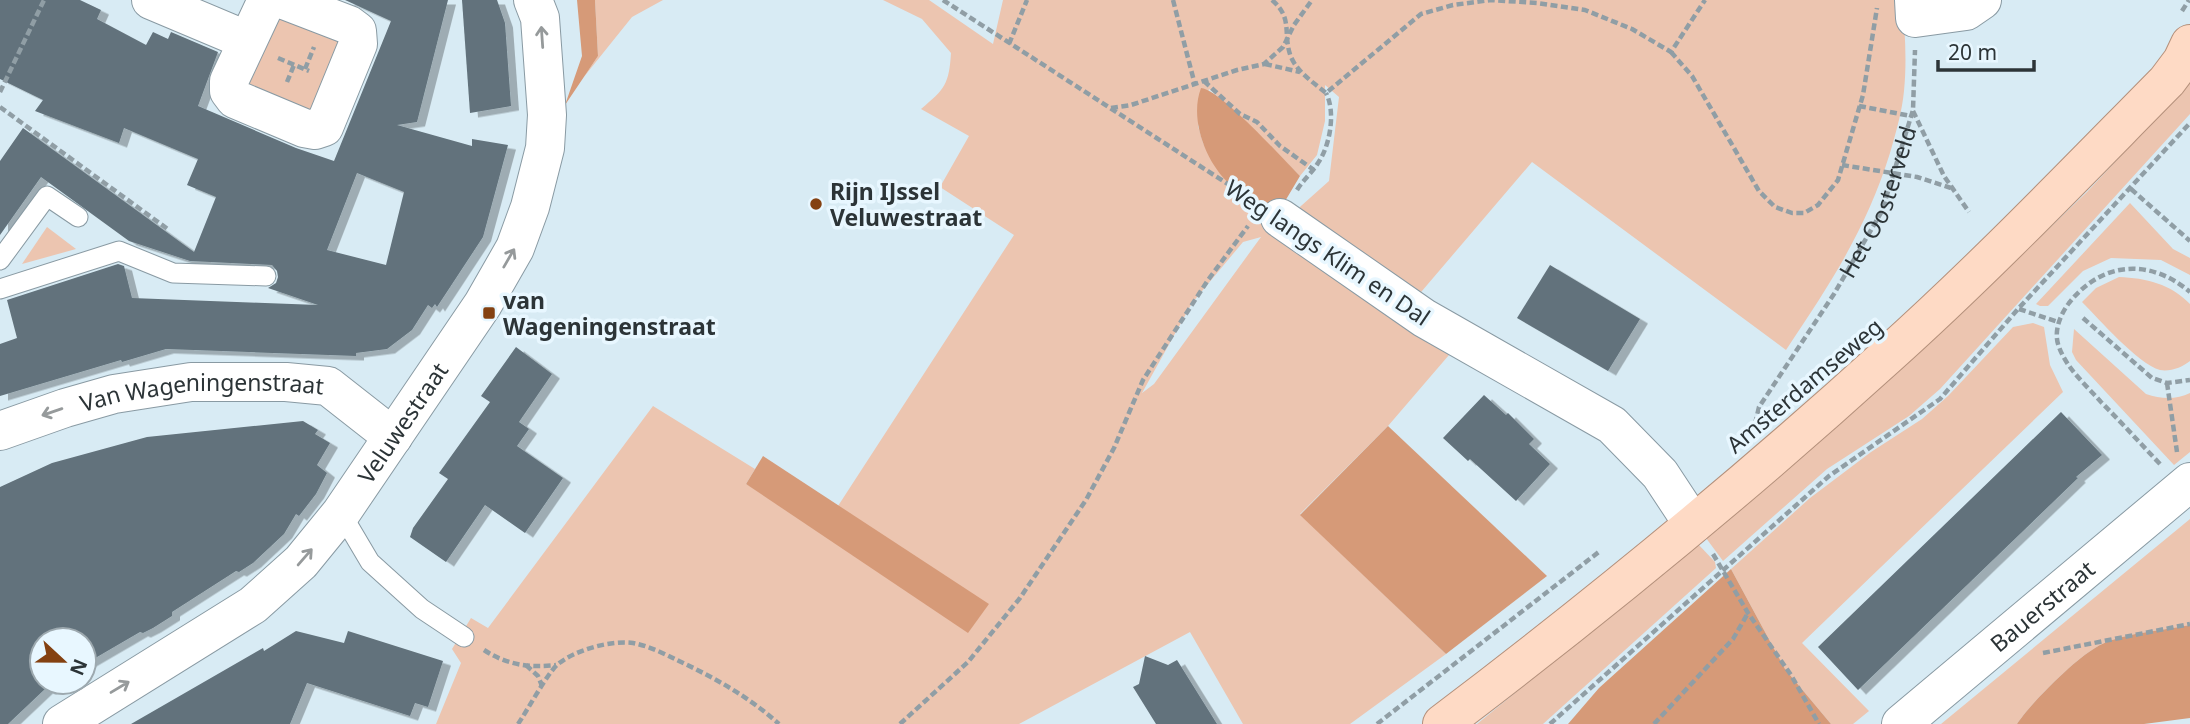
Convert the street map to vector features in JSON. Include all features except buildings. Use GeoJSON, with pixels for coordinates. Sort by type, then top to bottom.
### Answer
{"type":"FeatureCollection","features":[{"type":"Feature","properties":{"kind":"main road","name":"Amsterdamseweg"},"geometry":{"type":"LineString","coordinates":[[1442,724],[1693,524],[1888,356],[2023,228],[2167,81],[2185,45]]}},
{"type":"Feature","properties":{"kind":"street"},"geometry":{"type":"LineString","coordinates":[[151,0],[258,47]]}},
{"type":"Feature","properties":{"kind":"street"},"geometry":{"type":"LineString","coordinates":[[267,0],[258,47],[229,81],[229,92],[235,99],[304,128],[315,130],[324,127],[358,44],[357,32],[349,25],[284,0]]}},
{"type":"Feature","properties":{"kind":"street","name":"Veluwestraat"},"geometry":{"type":"LineString","coordinates":[[62,724],[253,605],[301,562],[341,513],[483,304],[516,248],[545,148],[547,115],[540,18],[533,0]]}},
{"type":"Feature","properties":{"kind":"street"},"geometry":{"type":"LineString","coordinates":[[1914,9],[1966,10],[1982,0]]}},
{"type":"Feature","properties":{"kind":"street","name":"Weg langs Klim en Dal"},"geometry":{"type":"LineString","coordinates":[[1271,212],[1424,317],[1612,425],[1660,474],[1693,524]]}},
{"type":"Feature","properties":{"kind":"street","name":"Van Wageningenstraat"},"geometry":{"type":"LineString","coordinates":[[0,430],[114,394],[191,382],[286,382],[328,386],[393,437]]}},
{"type":"Feature","properties":{"kind":"street","name":"Bauerstraat"},"geometry":{"type":"LineString","coordinates":[[1901,724],[2005,637],[2183,473]]}},
{"type":"Feature","properties":{"kind":"lane"},"geometry":{"type":"LineString","coordinates":[[0,260],[47,196],[78,217]]}},
{"type":"Feature","properties":{"kind":"lane"},"geometry":{"type":"LineString","coordinates":[[0,289],[119,251],[173,273],[266,276]]}},
{"type":"Feature","properties":{"kind":"lane"},"geometry":{"type":"LineString","coordinates":[[341,513],[370,562],[422,609],[464,637]]}},
{"type":"Feature","properties":{"kind":"path"},"geometry":{"type":"LineString","coordinates":[[0,92],[44,0]]}},
{"type":"Feature","properties":{"kind":"path","name":"Weg langs Klim en Dal"},"geometry":{"type":"LineString","coordinates":[[943,0],[1271,212]]}},
{"type":"Feature","properties":{"kind":"path"},"geometry":{"type":"LineString","coordinates":[[1009,44],[1027,0]]}},
{"type":"Feature","properties":{"kind":"path"},"geometry":{"type":"LineString","coordinates":[[1173,0],[1195,85]]}},
{"type":"Feature","properties":{"kind":"path"},"geometry":{"type":"LineString","coordinates":[[900,724],[968,662],[1020,598],[1086,500],[1114,448],[1143,380],[1208,280],[1314,170],[1324,153],[1329,134],[1329,99],[1326,93],[1296,66],[1287,40],[1287,20],[1272,0]]}},
{"type":"Feature","properties":{"kind":"path"},"geometry":{"type":"LineString","coordinates":[[1110,109],[1264,64],[1278,52],[1312,0]]}},
{"type":"Feature","properties":{"kind":"path"},"geometry":{"type":"LineString","coordinates":[[1447,0],[1453,5]]}},
{"type":"Feature","properties":{"kind":"path"},"geometry":{"type":"LineString","coordinates":[[1326,93],[1421,14],[1453,5],[1491,0],[1585,10],[1632,29],[1671,52],[1692,76],[1759,191],[1774,207],[1792,213],[1804,213],[1818,205],[1838,180],[1859,106],[1878,0]]}},
{"type":"Feature","properties":{"kind":"path"},"geometry":{"type":"LineString","coordinates":[[1671,52],[1705,0]]}},
{"type":"Feature","properties":{"kind":"path"},"geometry":{"type":"LineString","coordinates":[[2185,45],[2189,0]]}},
{"type":"Feature","properties":{"kind":"path","name":"Het Oosterveld"},"geometry":{"type":"LineString","coordinates":[[1754,429],[1759,407],[1834,294],[1882,211],[1912,113],[1914,9]]}},
{"type":"Feature","properties":{"kind":"path"},"geometry":{"type":"LineString","coordinates":[[258,47],[314,73]]}},
{"type":"Feature","properties":{"kind":"path"},"geometry":{"type":"LineString","coordinates":[[1264,64],[1303,73]]}},
{"type":"Feature","properties":{"kind":"path"},"geometry":{"type":"LineString","coordinates":[[1204,81],[1240,114],[1257,122],[1280,146],[1314,170]]}},
{"type":"Feature","properties":{"kind":"path"},"geometry":{"type":"LineString","coordinates":[[1859,106],[1912,113],[1944,176],[1969,212]]}},
{"type":"Feature","properties":{"kind":"path"},"geometry":{"type":"LineString","coordinates":[[0,107],[169,230]]}},
{"type":"Feature","properties":{"kind":"path"},"geometry":{"type":"LineString","coordinates":[[1550,724],[1829,476],[1940,399],[2018,309],[2190,123]]}},
{"type":"Feature","properties":{"kind":"path"},"geometry":{"type":"LineString","coordinates":[[1842,165],[1917,177],[1952,188]]}},
{"type":"Feature","properties":{"kind":"path"},"geometry":{"type":"LineString","coordinates":[[2131,189],[2190,241]]}},
{"type":"Feature","properties":{"kind":"path"},"geometry":{"type":"LineString","coordinates":[[2183,473],[2070,369],[2057,345],[2057,322],[2081,288],[2104,273],[2122,269],[2152,271],[2177,281],[2190,292]]}},
{"type":"Feature","properties":{"kind":"path"},"geometry":{"type":"LineString","coordinates":[[2018,309],[2057,322]]}},
{"type":"Feature","properties":{"kind":"path"},"geometry":{"type":"LineString","coordinates":[[2083,318],[2152,379],[2167,383],[2187,383],[2190,380]]}},
{"type":"Feature","properties":{"kind":"path"},"geometry":{"type":"LineString","coordinates":[[2167,383],[2183,473]]}},
{"type":"Feature","properties":{"kind":"path","name":"Amsterdamseweg"},"geometry":{"type":"LineString","coordinates":[[1754,429],[1764,420]]}},
{"type":"Feature","properties":{"kind":"path"},"geometry":{"type":"LineString","coordinates":[[1377,724],[1608,545]]}},
{"type":"Feature","properties":{"kind":"path"},"geometry":{"type":"LineString","coordinates":[[1723,568],[1748,613],[1791,675],[1819,724]]}},
{"type":"Feature","properties":{"kind":"path"},"geometry":{"type":"LineString","coordinates":[[1654,724],[1732,639],[1748,613]]}},
{"type":"Feature","properties":{"kind":"path"},"geometry":{"type":"LineString","coordinates":[[2005,637],[2034,654],[2190,624]]}},
{"type":"Feature","properties":{"kind":"path"},"geometry":{"type":"LineString","coordinates":[[464,637],[493,655],[513,664],[526,666],[557,665],[585,650],[613,643],[635,643],[719,680],[765,711],[779,724]]}},
{"type":"Feature","properties":{"kind":"path"},"geometry":{"type":"LineString","coordinates":[[519,724],[557,665]]}},
{"type":"Feature","properties":{"kind":"path"},"geometry":{"type":"LineString","coordinates":[[526,666],[538,676],[543,686]]}},
{"type":"Feature","properties":{"kind":"shaded area"},"geometry":{"type":"Polygon","coordinates":[[[577,0],[595,0],[598,56],[565,105],[582,56],[577,0]]]}},
{"type":"Feature","properties":{"kind":"shaded area"},"geometry":{"type":"Polygon","coordinates":[[[595,0],[663,0],[632,17],[583,78],[598,56],[595,0]]]}},
{"type":"Feature","properties":{"kind":"shaded area"},"geometry":{"type":"Polygon","coordinates":[[[883,0],[929,0],[993,44],[1003,0],[1902,0],[1905,80],[1902,107],[1890,153],[1870,207],[1846,256],[1786,350],[1532,162],[1416,298],[1292,214],[1329,181],[1339,97],[1325,85],[1325,121],[1317,155],[1300,176],[1209,89],[1198,126],[1203,143],[1215,164],[1242,199],[1455,348],[1388,426],[1300,514],[1446,654],[1350,724],[1243,724],[1190,632],[1019,724],[436,724],[461,663],[452,649],[471,618],[488,628],[653,406],[755,469],[746,484],[989,605],[838,506],[1014,235],[940,187],[969,136],[921,109],[944,85],[949,72],[951,53],[922,19],[883,0]],[[1261,237],[1243,242],[1192,303],[1142,393],[1154,384],[1261,237]]]}},
{"type":"Feature","properties":{"kind":"shaded area"},"geometry":{"type":"Polygon","coordinates":[[[270,12],[339,40],[312,112],[241,87],[270,12]]]}},
{"type":"Feature","properties":{"kind":"shaded area"},"geometry":{"type":"Polygon","coordinates":[[[2190,82],[2190,114],[1940,389],[1909,416],[1827,469],[1723,561],[1706,538],[1973,302],[2087,192],[2190,82]]]}},
{"type":"Feature","properties":{"kind":"shaded area"},"geometry":{"type":"Polygon","coordinates":[[[1201,88],[1210,91],[1236,112],[1300,176],[1278,213],[1230,184],[1207,153],[1197,113],[1201,88]]]}},
{"type":"Feature","properties":{"kind":"shaded area"},"geometry":{"type":"Polygon","coordinates":[[[2130,203],[2173,249],[2190,258],[2190,275],[2161,260],[2111,258],[2083,271],[2048,306],[2036,304],[2130,203]]]}},
{"type":"Feature","properties":{"kind":"shaded area"},"geometry":{"type":"Polygon","coordinates":[[[47,227],[76,249],[22,264],[47,227]]]}},
{"type":"Feature","properties":{"kind":"shaded area"},"geometry":{"type":"Polygon","coordinates":[[[2119,277],[2158,283],[2175,291],[2190,304],[2190,361],[2168,370],[2151,366],[2119,340],[2082,302],[2096,288],[2119,277]]]}},
{"type":"Feature","properties":{"kind":"shaded area"},"geometry":{"type":"Polygon","coordinates":[[[2033,323],[2044,327],[2050,365],[2063,392],[1802,643],[1869,711],[1853,724],[1831,724],[1785,669],[1731,569],[1810,498],[1871,452],[1922,419],[1948,396],[2013,327],[2033,323]]]}},
{"type":"Feature","properties":{"kind":"shaded area"},"geometry":{"type":"Polygon","coordinates":[[[2074,329],[2146,394],[2168,398],[2190,393],[2190,452],[2174,465],[2076,360],[2072,352],[2074,329]]]}},
{"type":"Feature","properties":{"kind":"shaded area"},"geometry":{"type":"Polygon","coordinates":[[[1388,426],[1547,576],[1446,654],[1300,515],[1388,426]]]}},
{"type":"Feature","properties":{"kind":"shaded area"},"geometry":{"type":"Polygon","coordinates":[[[763,456],[989,604],[968,633],[746,484],[763,456]]]}},
{"type":"Feature","properties":{"kind":"shaded area"},"geometry":{"type":"Polygon","coordinates":[[[2190,519],[2190,625],[2128,636],[2095,648],[2053,683],[2017,724],[1941,724],[2190,519]]]}},
{"type":"Feature","properties":{"kind":"shaded area"},"geometry":{"type":"Polygon","coordinates":[[[1698,544],[1715,562],[1716,568],[1543,724],[1477,724],[1698,544]]]}},
{"type":"Feature","properties":{"kind":"shaded area"},"geometry":{"type":"Polygon","coordinates":[[[1731,569],[1785,669],[1831,724],[1568,724],[1599,688],[1731,569]]]}},
{"type":"Feature","properties":{"kind":"shaded area"},"geometry":{"type":"Polygon","coordinates":[[[2190,625],[2190,718],[2144,724],[2017,724],[2053,683],[2095,648],[2128,636],[2190,625]]]}},
{"type":"Feature","properties":{"kind":"place","name":"Rijn IJssel Veluwestraat"},"geometry":{"type":"Point","coordinates":[816,204]}},
{"type":"Feature","properties":{"kind":"place","name":"van Wageningenstraat"},"geometry":{"type":"Point","coordinates":[489,313]}}]}
